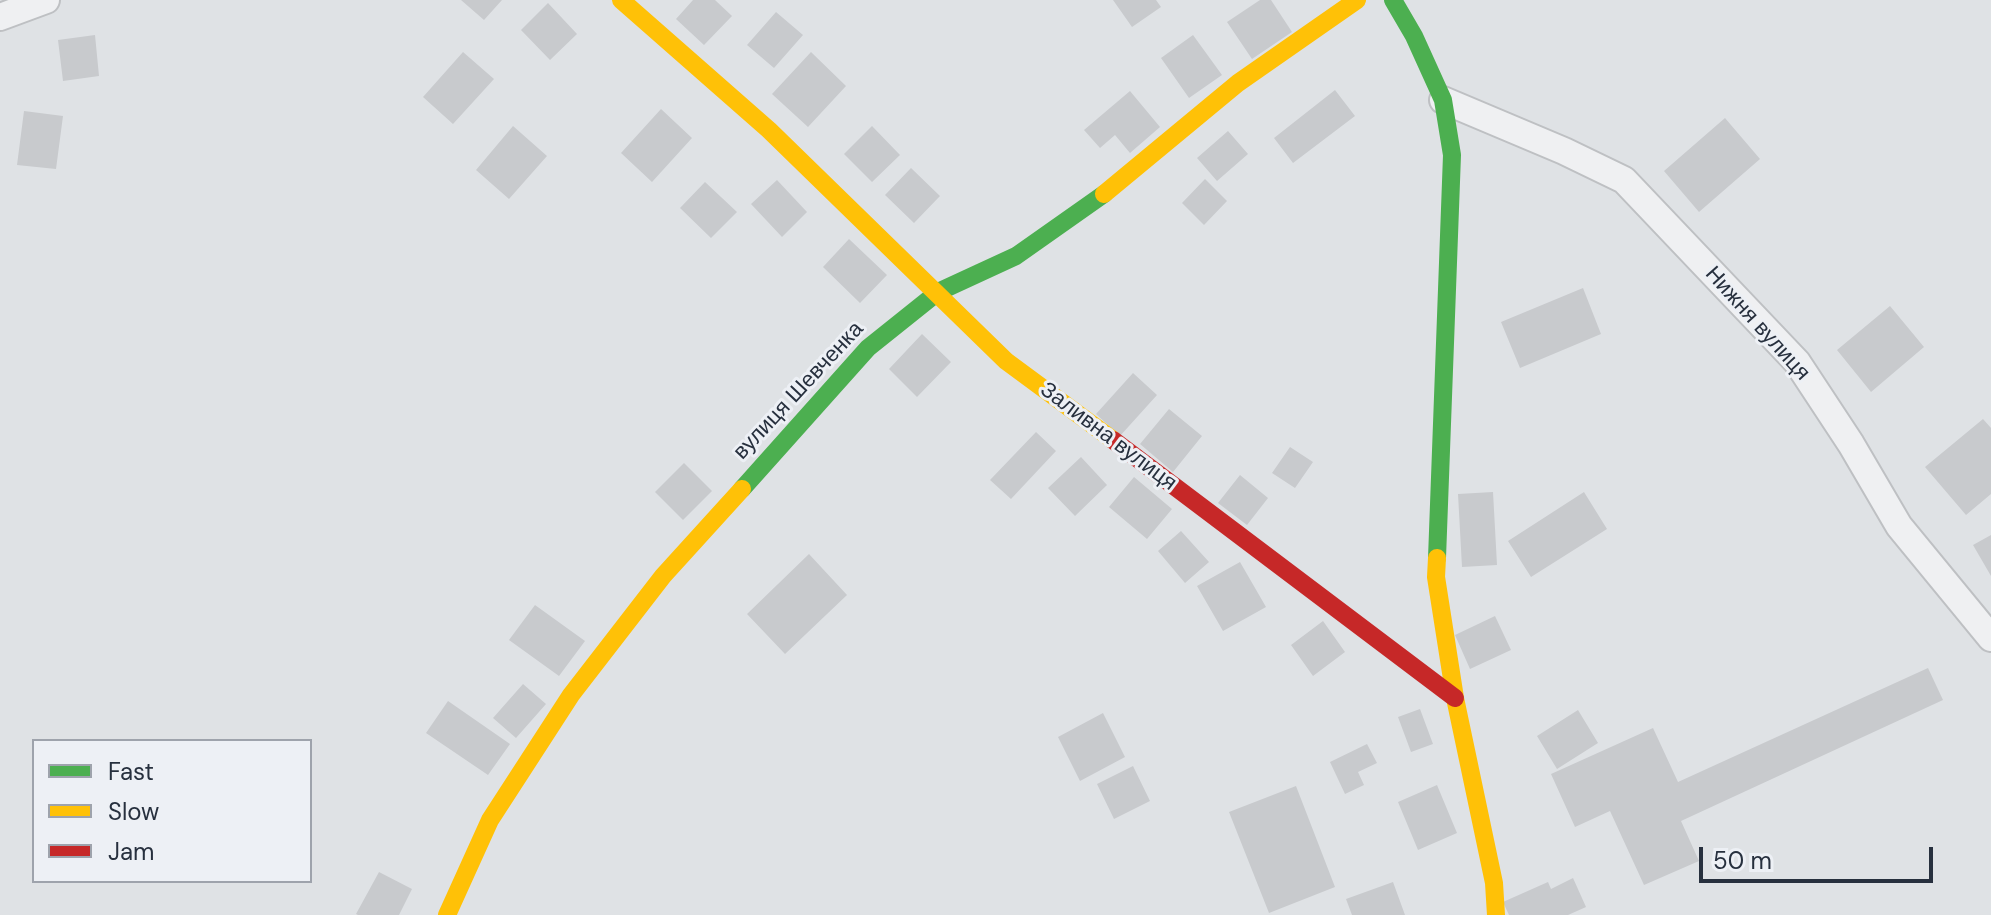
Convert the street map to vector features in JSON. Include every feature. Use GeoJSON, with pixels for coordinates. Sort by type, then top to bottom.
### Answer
{"type":"FeatureCollection","features":[{"type":"Feature","properties":{"kind":"street"},"geometry":{"type":"LineString","coordinates":[[0,17],[46,0]]}},
{"type":"Feature","properties":{"kind":"street","name":"Заливна вулиця"},"geometry":{"type":"LineString","coordinates":[[621,0],[769,130],[1006,361],[1455,698]]}},
{"type":"Feature","properties":{"kind":"street","name":"вулиця Шевченка"},"geometry":{"type":"LineString","coordinates":[[447,915],[490,820],[571,695],[663,576],[868,348],[938,292],[1016,256],[1121,182],[1238,83],[1357,0]]}},
{"type":"Feature","properties":{"kind":"street"},"geometry":{"type":"LineString","coordinates":[[1393,0],[1414,36],[1443,100],[1452,155],[1436,577],[1455,698],[1494,883],[1496,915]]}},
{"type":"Feature","properties":{"kind":"street","name":"Нижня вулиця"},"geometry":{"type":"LineString","coordinates":[[1443,100],[1624,180],[1797,362],[1851,444],[1899,526],[1991,638]]}},
{"type":"Feature","properties":{"kind":"building"},"geometry":{"type":"Polygon","coordinates":[[[461,0],[502,0],[484,20],[461,0]]]}},
{"type":"Feature","properties":{"kind":"building"},"geometry":{"type":"Polygon","coordinates":[[[693,0],[715,0],[732,16],[704,45],[676,19],[693,0]]]}},
{"type":"Feature","properties":{"kind":"building"},"geometry":{"type":"Polygon","coordinates":[[[1113,0],[1156,0],[1161,7],[1132,27],[1113,0]]]}},
{"type":"Feature","properties":{"kind":"building"},"geometry":{"type":"Polygon","coordinates":[[[1260,0],[1271,0],[1292,32],[1252,59],[1227,22],[1260,0]]]}},
{"type":"Feature","properties":{"kind":"building"},"geometry":{"type":"Polygon","coordinates":[[[548,3],[577,34],[550,60],[521,30],[548,3]]]}},
{"type":"Feature","properties":{"kind":"building"},"geometry":{"type":"Polygon","coordinates":[[[776,12],[803,35],[774,68],[747,45],[776,12]]]}},
{"type":"Feature","properties":{"kind":"building"},"geometry":{"type":"Polygon","coordinates":[[[95,35],[99,76],[63,81],[58,40],[95,35]]]}},
{"type":"Feature","properties":{"kind":"building"},"geometry":{"type":"Polygon","coordinates":[[[1193,35],[1222,75],[1189,98],[1161,58],[1193,35]]]}},
{"type":"Feature","properties":{"kind":"building"},"geometry":{"type":"Polygon","coordinates":[[[463,52],[494,79],[453,124],[423,97],[463,52]]]}},
{"type":"Feature","properties":{"kind":"building"},"geometry":{"type":"Polygon","coordinates":[[[811,52],[846,86],[808,127],[772,94],[811,52]]]}},
{"type":"Feature","properties":{"kind":"building"},"geometry":{"type":"Polygon","coordinates":[[[1335,90],[1355,116],[1293,163],[1274,138],[1335,90]]]}},
{"type":"Feature","properties":{"kind":"building"},"geometry":{"type":"Polygon","coordinates":[[[1130,91],[1160,127],[1130,153],[1115,135],[1100,148],[1084,130],[1130,91]]]}},
{"type":"Feature","properties":{"kind":"building"},"geometry":{"type":"Polygon","coordinates":[[[661,109],[692,138],[652,182],[621,153],[661,109]]]}},
{"type":"Feature","properties":{"kind":"building"},"geometry":{"type":"Polygon","coordinates":[[[24,111],[63,116],[56,169],[17,165],[24,111]]]}},
{"type":"Feature","properties":{"kind":"building"},"geometry":{"type":"Polygon","coordinates":[[[1725,118],[1760,159],[1699,212],[1664,171],[1725,118]]]}},
{"type":"Feature","properties":{"kind":"building"},"geometry":{"type":"Polygon","coordinates":[[[513,126],[547,156],[509,199],[476,170],[513,126]]]}},
{"type":"Feature","properties":{"kind":"building"},"geometry":{"type":"Polygon","coordinates":[[[872,126],[900,155],[872,182],[844,154],[872,126]]]}},
{"type":"Feature","properties":{"kind":"building"},"geometry":{"type":"Polygon","coordinates":[[[1228,131],[1248,154],[1217,181],[1197,158],[1228,131]]]}},
{"type":"Feature","properties":{"kind":"building"},"geometry":{"type":"Polygon","coordinates":[[[911,168],[940,196],[914,223],[885,195],[911,168]]]}},
{"type":"Feature","properties":{"kind":"building"},"geometry":{"type":"Polygon","coordinates":[[[1205,179],[1227,201],[1204,225],[1182,203],[1205,179]]]}},
{"type":"Feature","properties":{"kind":"building"},"geometry":{"type":"Polygon","coordinates":[[[777,180],[807,212],[782,237],[751,204],[777,180]]]}},
{"type":"Feature","properties":{"kind":"building"},"geometry":{"type":"Polygon","coordinates":[[[705,182],[737,212],[711,238],[680,208],[705,182]]]}},
{"type":"Feature","properties":{"kind":"building"},"geometry":{"type":"Polygon","coordinates":[[[849,239],[887,275],[860,303],[823,267],[849,239]]]}},
{"type":"Feature","properties":{"kind":"building"},"geometry":{"type":"Polygon","coordinates":[[[1583,288],[1601,334],[1520,368],[1501,322],[1583,288]]]}},
{"type":"Feature","properties":{"kind":"building"},"geometry":{"type":"Polygon","coordinates":[[[1890,306],[1924,347],[1871,392],[1837,350],[1890,306]]]}},
{"type":"Feature","properties":{"kind":"building"},"geometry":{"type":"Polygon","coordinates":[[[922,334],[951,362],[917,397],[889,369],[922,334]]]}},
{"type":"Feature","properties":{"kind":"building"},"geometry":{"type":"Polygon","coordinates":[[[1133,373],[1157,395],[1120,436],[1096,414],[1133,373]]]}},
{"type":"Feature","properties":{"kind":"building"},"geometry":{"type":"Polygon","coordinates":[[[1169,409],[1202,436],[1173,472],[1140,444],[1169,409]]]}},
{"type":"Feature","properties":{"kind":"building"},"geometry":{"type":"Polygon","coordinates":[[[1983,419],[1991,428],[1991,494],[1966,515],[1925,467],[1983,419]]]}},
{"type":"Feature","properties":{"kind":"building"},"geometry":{"type":"Polygon","coordinates":[[[1036,432],[1056,451],[1011,499],[990,480],[1036,432]]]}},
{"type":"Feature","properties":{"kind":"building"},"geometry":{"type":"Polygon","coordinates":[[[1290,447],[1313,462],[1295,488],[1272,473],[1290,447]]]}},
{"type":"Feature","properties":{"kind":"building"},"geometry":{"type":"Polygon","coordinates":[[[1081,457],[1107,485],[1075,516],[1048,488],[1081,457]]]}},
{"type":"Feature","properties":{"kind":"building"},"geometry":{"type":"Polygon","coordinates":[[[684,463],[712,491],[683,520],[655,492],[684,463]]]}},
{"type":"Feature","properties":{"kind":"building"},"geometry":{"type":"Polygon","coordinates":[[[1240,475],[1268,498],[1247,525],[1218,503],[1240,475]]]}},
{"type":"Feature","properties":{"kind":"building"},"geometry":{"type":"Polygon","coordinates":[[[1134,477],[1172,509],[1147,539],[1109,507],[1134,477]]]}},
{"type":"Feature","properties":{"kind":"building"},"geometry":{"type":"Polygon","coordinates":[[[1493,492],[1497,565],[1462,567],[1458,494],[1493,492]]]}},
{"type":"Feature","properties":{"kind":"building"},"geometry":{"type":"Polygon","coordinates":[[[1584,492],[1607,529],[1531,577],[1508,541],[1584,492]]]}},
{"type":"Feature","properties":{"kind":"building"},"geometry":{"type":"Polygon","coordinates":[[[1181,531],[1209,562],[1185,583],[1158,551],[1181,531]]]}},
{"type":"Feature","properties":{"kind":"building"},"geometry":{"type":"Polygon","coordinates":[[[1991,535],[1991,576],[1973,545],[1991,535]]]}},
{"type":"Feature","properties":{"kind":"building"},"geometry":{"type":"Polygon","coordinates":[[[809,554],[847,595],[785,654],[747,614],[809,554]]]}},
{"type":"Feature","properties":{"kind":"building"},"geometry":{"type":"Polygon","coordinates":[[[1240,562],[1266,607],[1223,631],[1197,586],[1240,562]]]}},
{"type":"Feature","properties":{"kind":"building"},"geometry":{"type":"Polygon","coordinates":[[[535,605],[585,641],[559,676],[509,640],[535,605]]]}},
{"type":"Feature","properties":{"kind":"building"},"geometry":{"type":"Polygon","coordinates":[[[1495,616],[1511,650],[1470,669],[1455,635],[1495,616]]]}},
{"type":"Feature","properties":{"kind":"building"},"geometry":{"type":"Polygon","coordinates":[[[1323,621],[1345,652],[1313,676],[1291,645],[1323,621]]]}},
{"type":"Feature","properties":{"kind":"building"},"geometry":{"type":"Polygon","coordinates":[[[1928,668],[1943,700],[1681,821],[1699,861],[1644,885],[1610,811],[1575,827],[1551,774],[1653,728],[1678,782],[1928,668]]]}},
{"type":"Feature","properties":{"kind":"building"},"geometry":{"type":"Polygon","coordinates":[[[523,684],[546,704],[516,738],[493,718],[523,684]]]}},
{"type":"Feature","properties":{"kind":"building"},"geometry":{"type":"Polygon","coordinates":[[[448,701],[510,744],[488,775],[426,733],[448,701]]]}},
{"type":"Feature","properties":{"kind":"building"},"geometry":{"type":"Polygon","coordinates":[[[1420,709],[1433,744],[1411,752],[1398,717],[1420,709]]]}},
{"type":"Feature","properties":{"kind":"building"},"geometry":{"type":"Polygon","coordinates":[[[1578,710],[1598,743],[1557,769],[1537,736],[1578,710]]]}},
{"type":"Feature","properties":{"kind":"building"},"geometry":{"type":"Polygon","coordinates":[[[1103,713],[1125,757],[1080,781],[1058,737],[1103,713]]]}},
{"type":"Feature","properties":{"kind":"building"},"geometry":{"type":"Polygon","coordinates":[[[1367,744],[1377,763],[1358,772],[1364,785],[1345,794],[1330,762],[1367,744]]]}},
{"type":"Feature","properties":{"kind":"building"},"geometry":{"type":"Polygon","coordinates":[[[1133,766],[1150,801],[1114,819],[1097,784],[1133,766]]]}},
{"type":"Feature","properties":{"kind":"building"},"geometry":{"type":"Polygon","coordinates":[[[1437,785],[1457,833],[1418,850],[1398,802],[1437,785]]]}},
{"type":"Feature","properties":{"kind":"building"},"geometry":{"type":"Polygon","coordinates":[[[1296,786],[1335,887],[1269,913],[1229,812],[1296,786]]]}},
{"type":"Feature","properties":{"kind":"building"},"geometry":{"type":"Polygon","coordinates":[[[379,872],[412,889],[399,915],[356,914],[379,872]]]}},
{"type":"Feature","properties":{"kind":"building"},"geometry":{"type":"Polygon","coordinates":[[[1573,878],[1586,907],[1568,915],[1509,915],[1503,902],[1548,882],[1551,889],[1573,878]]]}},
{"type":"Feature","properties":{"kind":"building"},"geometry":{"type":"Polygon","coordinates":[[[1393,882],[1405,915],[1352,915],[1346,899],[1393,882]]]}},
{"type":"Feature","properties":{"kind":"traffic: fast"},"geometry":{"type":"LineString","coordinates":[[1393,0],[1414,36],[1443,100],[1452,155],[1437,558]]}},
{"type":"Feature","properties":{"kind":"traffic: fast"},"geometry":{"type":"LineString","coordinates":[[742,489],[868,348],[938,292],[1016,256],[1104,194]]}},
{"type":"Feature","properties":{"kind":"traffic: slow"},"geometry":{"type":"LineString","coordinates":[[621,0],[769,130],[1006,361],[1113,440]]}},
{"type":"Feature","properties":{"kind":"traffic: slow"},"geometry":{"type":"LineString","coordinates":[[1104,194],[1238,83],[1357,0]]}},
{"type":"Feature","properties":{"kind":"traffic: slow"},"geometry":{"type":"LineString","coordinates":[[447,915],[490,820],[571,695],[663,576],[742,489]]}},
{"type":"Feature","properties":{"kind":"traffic: slow"},"geometry":{"type":"LineString","coordinates":[[1437,558],[1436,577],[1455,698],[1494,883],[1496,915]]}},
{"type":"Feature","properties":{"kind":"traffic: jam"},"geometry":{"type":"LineString","coordinates":[[1113,440],[1455,698]]}}]}
